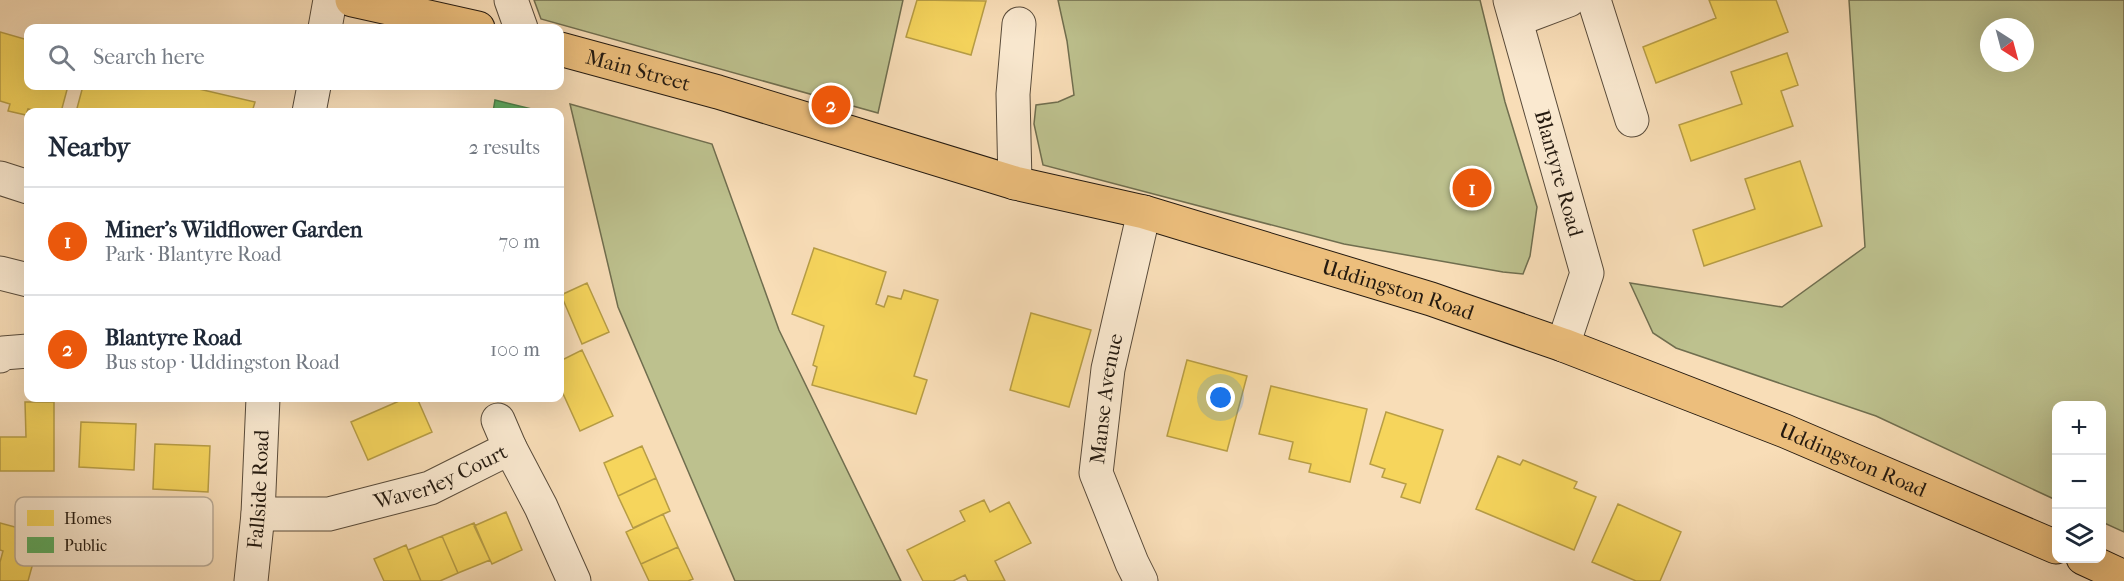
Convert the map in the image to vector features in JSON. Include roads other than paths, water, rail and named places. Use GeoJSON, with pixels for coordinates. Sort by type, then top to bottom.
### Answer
{"type":"FeatureCollection","features":[{"type":"Feature","properties":{"kind":"main road"},"geometry":{"type":"LineString","coordinates":[[352,0],[460,24]]}},
{"type":"Feature","properties":{"kind":"main road","name":"Main Street"},"geometry":{"type":"LineString","coordinates":[[566,51],[718,92]]}},
{"type":"Feature","properties":{"kind":"main road","name":"Uddingston Road"},"geometry":{"type":"LineString","coordinates":[[718,92],[1015,183],[1144,212],[1431,299],[1563,345],[1785,431],[2052,545]]}},
{"type":"Feature","properties":{"kind":"main road"},"geometry":{"type":"LineString","coordinates":[[2094,563],[2124,577]]}},
{"type":"Feature","properties":{"kind":"street"},"geometry":{"type":"LineString","coordinates":[[326,24],[330,0]]}},
{"type":"Feature","properties":{"kind":"street"},"geometry":{"type":"LineString","coordinates":[[511,0],[520,24]]}},
{"type":"Feature","properties":{"kind":"street"},"geometry":{"type":"LineString","coordinates":[[1513,10],[1569,0]]}},
{"type":"Feature","properties":{"kind":"street"},"geometry":{"type":"LineString","coordinates":[[1594,0],[1632,120]]}},
{"type":"Feature","properties":{"kind":"street","name":"Blantyre Road"},"geometry":{"type":"LineString","coordinates":[[1513,10],[1587,273],[1563,345]]}},
{"type":"Feature","properties":{"kind":"street"},"geometry":{"type":"LineString","coordinates":[[1015,183],[1012,94],[1019,24]]}},
{"type":"Feature","properties":{"kind":"street"},"geometry":{"type":"LineString","coordinates":[[310,108],[313,90]]}},
{"type":"Feature","properties":{"kind":"street"},"geometry":{"type":"LineString","coordinates":[[0,178],[24,186]]}},
{"type":"Feature","properties":{"kind":"street","name":"Manse Avenue"},"geometry":{"type":"LineString","coordinates":[[1141,581],[1096,473],[1108,369],[1144,212]]}},
{"type":"Feature","properties":{"kind":"street"},"geometry":{"type":"LineString","coordinates":[[0,273],[24,279]]}},
{"type":"Feature","properties":{"kind":"street"},"geometry":{"type":"LineString","coordinates":[[0,356],[3,353],[24,351]]}},
{"type":"Feature","properties":{"kind":"street","name":"Fallside Road"},"geometry":{"type":"LineString","coordinates":[[251,581],[258,514],[263,402]]}},
{"type":"Feature","properties":{"kind":"street","name":"Waverley Court"},"geometry":{"type":"LineString","coordinates":[[258,514],[328,514],[430,488],[504,434],[541,507],[574,581]]}},
{"type":"Feature","properties":{"kind":"place","name":"Blantyre Road"},"geometry":{"type":"Point","coordinates":[831,105]}},
{"type":"Feature","properties":{"kind":"place","name":"Miner's Wildflower Garden"},"geometry":{"type":"Point","coordinates":[1472,188]}}]}
